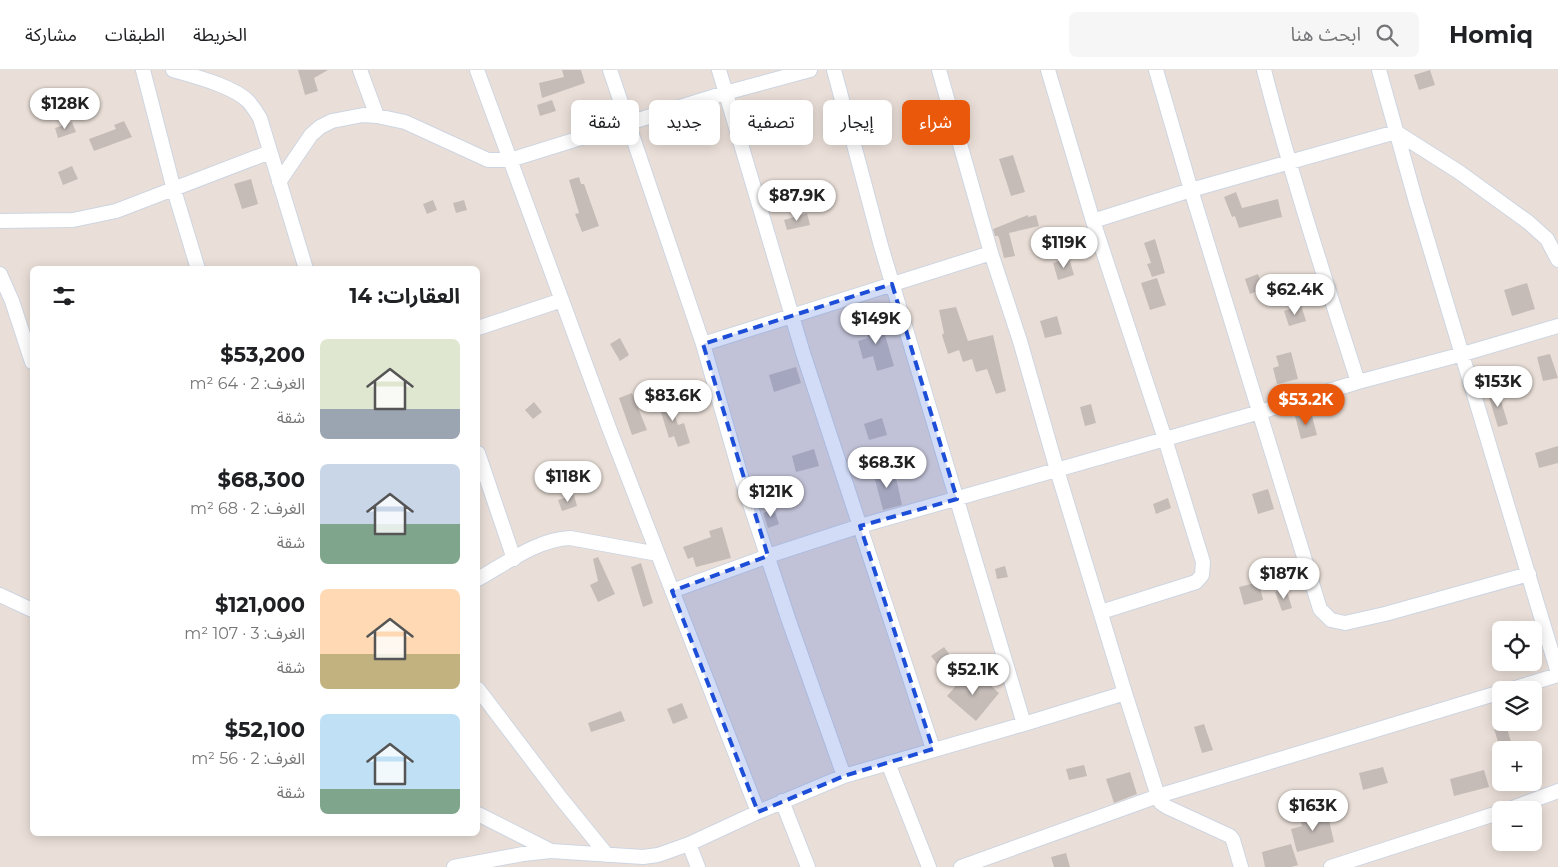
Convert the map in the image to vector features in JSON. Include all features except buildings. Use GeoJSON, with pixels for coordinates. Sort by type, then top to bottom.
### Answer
{"type":"FeatureCollection","features":[{"type":"Feature","properties":{"kind":"street"},"geometry":{"type":"LineString","coordinates":[[143,70],[174,190],[197,266]]}},
{"type":"Feature","properties":{"kind":"street"},"geometry":{"type":"LineString","coordinates":[[173,70],[230,90],[248,101],[260,118],[305,266]]}},
{"type":"Feature","properties":{"kind":"street"},"geometry":{"type":"LineString","coordinates":[[360,70],[377,116]]}},
{"type":"Feature","properties":{"kind":"street"},"geometry":{"type":"LineString","coordinates":[[477,70],[609,428],[758,812]]}},
{"type":"Feature","properties":{"kind":"street"},"geometry":{"type":"LineString","coordinates":[[610,70],[620,100]]}},
{"type":"Feature","properties":{"kind":"street"},"geometry":{"type":"LineString","coordinates":[[719,70],[792,315],[933,749]]}},
{"type":"Feature","properties":{"kind":"street"},"geometry":{"type":"LineString","coordinates":[[639,120],[810,70]]}},
{"type":"Feature","properties":{"kind":"street"},"geometry":{"type":"LineString","coordinates":[[834,70],[892,284],[1024,724]]}},
{"type":"Feature","properties":{"kind":"street"},"geometry":{"type":"LineString","coordinates":[[939,70],[990,253],[1020,341],[1057,470],[1158,796],[1161,803],[1167,807],[1230,836],[1241,867]]}},
{"type":"Feature","properties":{"kind":"street"},"geometry":{"type":"LineString","coordinates":[[1048,70],[1093,221],[1165,439],[1203,562],[1202,575],[1196,582],[1101,612]]}},
{"type":"Feature","properties":{"kind":"street"},"geometry":{"type":"LineString","coordinates":[[1156,70],[1320,609],[1331,620],[1345,622],[1385,614],[1529,574]]}},
{"type":"Feature","properties":{"kind":"street"},"geometry":{"type":"LineString","coordinates":[[1264,70],[1289,162],[1358,382]]}},
{"type":"Feature","properties":{"kind":"street"},"geometry":{"type":"LineString","coordinates":[[1379,70],[1558,674],[1537,681]]}},
{"type":"Feature","properties":{"kind":"street"},"geometry":{"type":"LineString","coordinates":[[279,182],[311,135],[320,128],[347,117],[377,116],[417,127],[443,141],[488,160],[510,160],[571,141]]}},
{"type":"Feature","properties":{"kind":"street"},"geometry":{"type":"LineString","coordinates":[[1093,221],[1191,190],[1396,132],[1459,172],[1528,222],[1547,239],[1558,260]]}},
{"type":"Feature","properties":{"kind":"street"},"geometry":{"type":"LineString","coordinates":[[635,145],[703,344],[742,480],[789,621],[844,776]]}},
{"type":"Feature","properties":{"kind":"street"},"geometry":{"type":"LineString","coordinates":[[0,222],[74,220],[94,217],[131,207],[270,152]]}},
{"type":"Feature","properties":{"kind":"street"},"geometry":{"type":"LineString","coordinates":[[703,344],[990,253]]}},
{"type":"Feature","properties":{"kind":"street"},"geometry":{"type":"LineString","coordinates":[[0,274],[12,301],[30,356]]}},
{"type":"Feature","properties":{"kind":"street"},"geometry":{"type":"LineString","coordinates":[[480,327],[562,300]]}},
{"type":"Feature","properties":{"kind":"street"},"geometry":{"type":"LineString","coordinates":[[672,591],[768,556],[860,526],[1558,326]]}},
{"type":"Feature","properties":{"kind":"street"},"geometry":{"type":"LineString","coordinates":[[480,458],[514,559]]}},
{"type":"Feature","properties":{"kind":"street"},"geometry":{"type":"LineString","coordinates":[[480,578],[545,542],[564,538],[658,554]]}},
{"type":"Feature","properties":{"kind":"street"},"geometry":{"type":"LineString","coordinates":[[0,595],[30,609]]}},
{"type":"Feature","properties":{"kind":"street"},"geometry":{"type":"LineString","coordinates":[[480,692],[560,797],[607,855]]}},
{"type":"Feature","properties":{"kind":"street"},"geometry":{"type":"LineString","coordinates":[[454,867],[551,850],[643,857],[658,855],[689,844],[782,801],[844,776],[1125,693]]}},
{"type":"Feature","properties":{"kind":"street"},"geometry":{"type":"LineString","coordinates":[[961,867],[1158,796],[1492,695]]}},
{"type":"Feature","properties":{"kind":"street"},"geometry":{"type":"LineString","coordinates":[[888,763],[929,867]]}},
{"type":"Feature","properties":{"kind":"street"},"geometry":{"type":"LineString","coordinates":[[1532,801],[1558,792]]}},
{"type":"Feature","properties":{"kind":"street"},"geometry":{"type":"LineString","coordinates":[[782,801],[808,867]]}},
{"type":"Feature","properties":{"kind":"street"},"geometry":{"type":"LineString","coordinates":[[480,815],[551,850]]}},
{"type":"Feature","properties":{"kind":"street"},"geometry":{"type":"LineString","coordinates":[[1331,867],[1492,815]]}},
{"type":"Feature","properties":{"kind":"street"},"geometry":{"type":"LineString","coordinates":[[689,844],[697,867]]}},
{"type":"Feature","properties":{"kind":"highlighted area"},"geometry":{"type":"Polygon","coordinates":[[[892,284],[957,499],[860,526],[933,749],[844,776],[758,812],[672,591],[768,556],[703,344],[892,284]]]}}]}
